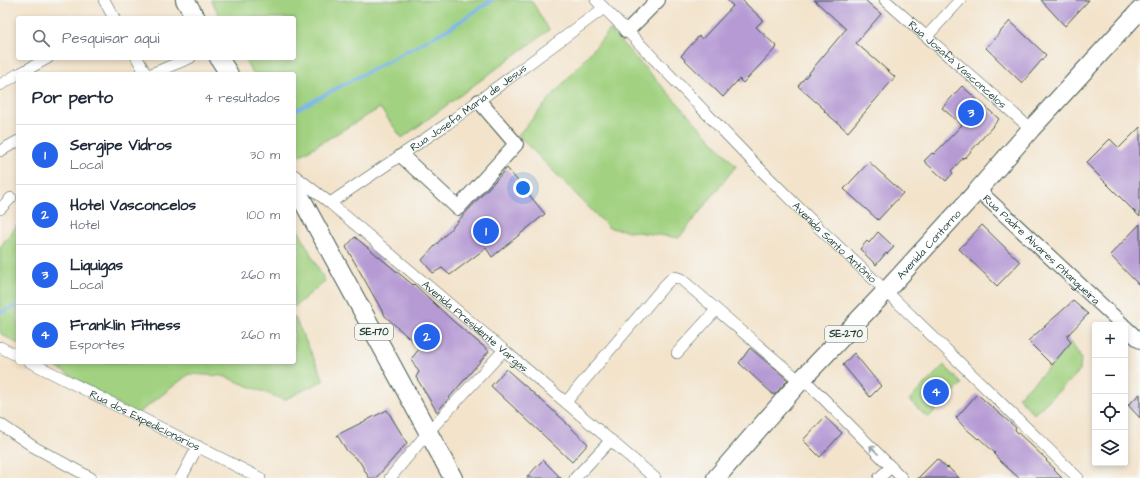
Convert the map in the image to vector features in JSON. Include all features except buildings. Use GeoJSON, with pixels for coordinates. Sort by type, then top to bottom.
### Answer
{"type":"FeatureCollection","features":[{"type":"Feature","properties":{"kind":"main road"},"geometry":{"type":"LineString","coordinates":[[185,0],[195,16]]}},
{"type":"Feature","properties":{"kind":"main road","name":"Avenida Contorno"},"geometry":{"type":"LineString","coordinates":[[716,478],[802,380],[886,291],[1140,10]]}},
{"type":"Feature","properties":{"kind":"main road"},"geometry":{"type":"LineString","coordinates":[[220,60],[227,72]]}},
{"type":"Feature","properties":{"kind":"main road","name":"SE-170"},"geometry":{"type":"LineString","coordinates":[[296,189],[454,478]]}},
{"type":"Feature","properties":{"kind":"street"},"geometry":{"type":"LineString","coordinates":[[104,0],[113,16]]}},
{"type":"Feature","properties":{"kind":"street","name":"Avenida Santo Antônio"},"geometry":{"type":"LineString","coordinates":[[596,0],[820,229],[886,291],[1078,478]]}},
{"type":"Feature","properties":{"kind":"street"},"geometry":{"type":"LineString","coordinates":[[627,31],[658,0]]}},
{"type":"Feature","properties":{"kind":"street","name":"Rua Josafá Vasconcelos"},"geometry":{"type":"LineString","coordinates":[[885,0],[1031,129]]}},
{"type":"Feature","properties":{"kind":"street"},"geometry":{"type":"LineString","coordinates":[[927,36],[960,0]]}},
{"type":"Feature","properties":{"kind":"street","name":"Rua Josefa Maria de Jesus"},"geometry":{"type":"LineString","coordinates":[[330,203],[402,156],[604,8]]}},
{"type":"Feature","properties":{"kind":"street"},"geometry":{"type":"LineString","coordinates":[[22,72],[44,60]]}},
{"type":"Feature","properties":{"kind":"street"},"geometry":{"type":"LineString","coordinates":[[138,60],[145,72]]}},
{"type":"Feature","properties":{"kind":"street"},"geometry":{"type":"LineString","coordinates":[[156,72],[185,60]]}},
{"type":"Feature","properties":{"kind":"street"},"geometry":{"type":"LineString","coordinates":[[0,85],[16,75]]}},
{"type":"Feature","properties":{"kind":"street"},"geometry":{"type":"LineString","coordinates":[[402,156],[458,208],[516,144],[479,101]]}},
{"type":"Feature","properties":{"kind":"street"},"geometry":{"type":"LineString","coordinates":[[0,151],[16,143]]}},
{"type":"Feature","properties":{"kind":"street","name":"Avenida Presidente Vargas"},"geometry":{"type":"LineString","coordinates":[[296,177],[330,203],[655,478]]}},
{"type":"Feature","properties":{"kind":"street","name":"Rua Padre Alvares Pitangueira"},"geometry":{"type":"LineString","coordinates":[[978,190],[1120,322]]}},
{"type":"Feature","properties":{"kind":"street"},"geometry":{"type":"LineString","coordinates":[[0,209],[11,198]]}},
{"type":"Feature","properties":{"kind":"street"},"geometry":{"type":"LineString","coordinates":[[566,402],[673,277],[681,279],[716,310],[802,380],[902,478]]}},
{"type":"Feature","properties":{"kind":"street"},"geometry":{"type":"LineString","coordinates":[[677,353],[716,310]]}},
{"type":"Feature","properties":{"kind":"street","name":"Rua Padre Alvares Pitangueira"},"geometry":{"type":"LineString","coordinates":[[1128,330],[1140,341]]}},
{"type":"Feature","properties":{"kind":"street"},"geometry":{"type":"LineString","coordinates":[[0,347],[16,355]]}},
{"type":"Feature","properties":{"kind":"street"},"geometry":{"type":"LineString","coordinates":[[390,478],[428,431],[504,350]]}},
{"type":"Feature","properties":{"kind":"street","name":"Rua dos Expedicionários"},"geometry":{"type":"LineString","coordinates":[[34,364],[260,478]]}},
{"type":"Feature","properties":{"kind":"street"},"geometry":{"type":"LineString","coordinates":[[0,424],[34,447],[91,478]]}},
{"type":"Feature","properties":{"kind":"street"},"geometry":{"type":"LineString","coordinates":[[575,478],[611,440]]}},
{"type":"Feature","properties":{"kind":"street"},"geometry":{"type":"LineString","coordinates":[[180,478],[198,446]]}},
{"type":"Feature","properties":{"kind":"street"},"geometry":{"type":"LineString","coordinates":[[879,478],[891,467]]}},
{"type":"Feature","properties":{"kind":"green space"},"geometry":{"type":"Polygon","coordinates":[[[211,0],[531,0],[549,30],[402,138],[380,108],[299,156],[296,150],[296,72],[252,72],[245,60],[296,60],[296,16],[220,16],[211,0]]]}},
{"type":"Feature","properties":{"kind":"green space"},"geometry":{"type":"Polygon","coordinates":[[[610,30],[736,166],[679,238],[609,228],[518,135],[610,30]]]}},
{"type":"Feature","properties":{"kind":"green space"},"geometry":{"type":"Polygon","coordinates":[[[296,226],[325,281],[296,305],[296,226]]]}},
{"type":"Feature","properties":{"kind":"green space"},"geometry":{"type":"Polygon","coordinates":[[[16,227],[16,343],[0,333],[0,247],[16,227]]]}},
{"type":"Feature","properties":{"kind":"green space"},"geometry":{"type":"Polygon","coordinates":[[[296,320],[324,380],[284,400],[223,376],[189,374],[136,415],[51,364],[296,364],[296,320]]]}},
{"type":"Feature","properties":{"kind":"green space"},"geometry":{"type":"Polygon","coordinates":[[[1071,342],[1081,358],[1080,371],[1034,414],[1018,397],[1052,365],[1071,342]]]}},
{"type":"Feature","properties":{"kind":"green space"},"geometry":{"type":"Polygon","coordinates":[[[944,365],[962,384],[928,418],[909,400],[944,365]]]}},
{"type":"Feature","properties":{"kind":"waterway"},"geometry":{"type":"LineString","coordinates":[[296,110],[450,28],[492,0]]}},
{"type":"Feature","properties":{"kind":"waterway"},"geometry":{"type":"LineString","coordinates":[[0,313],[16,306]]}},
{"type":"Feature","properties":{"kind":"place","name":"Liquigas"},"geometry":{"type":"Point","coordinates":[971,113]}},
{"type":"Feature","properties":{"kind":"place","name":"Sergipe Vidros"},"geometry":{"type":"Point","coordinates":[486,231]}},
{"type":"Feature","properties":{"kind":"place","name":"Hotel Vasconcelos"},"geometry":{"type":"Point","coordinates":[427,337]}},
{"type":"Feature","properties":{"kind":"place","name":"Franklin Fitness"},"geometry":{"type":"Point","coordinates":[936,392]}}]}
